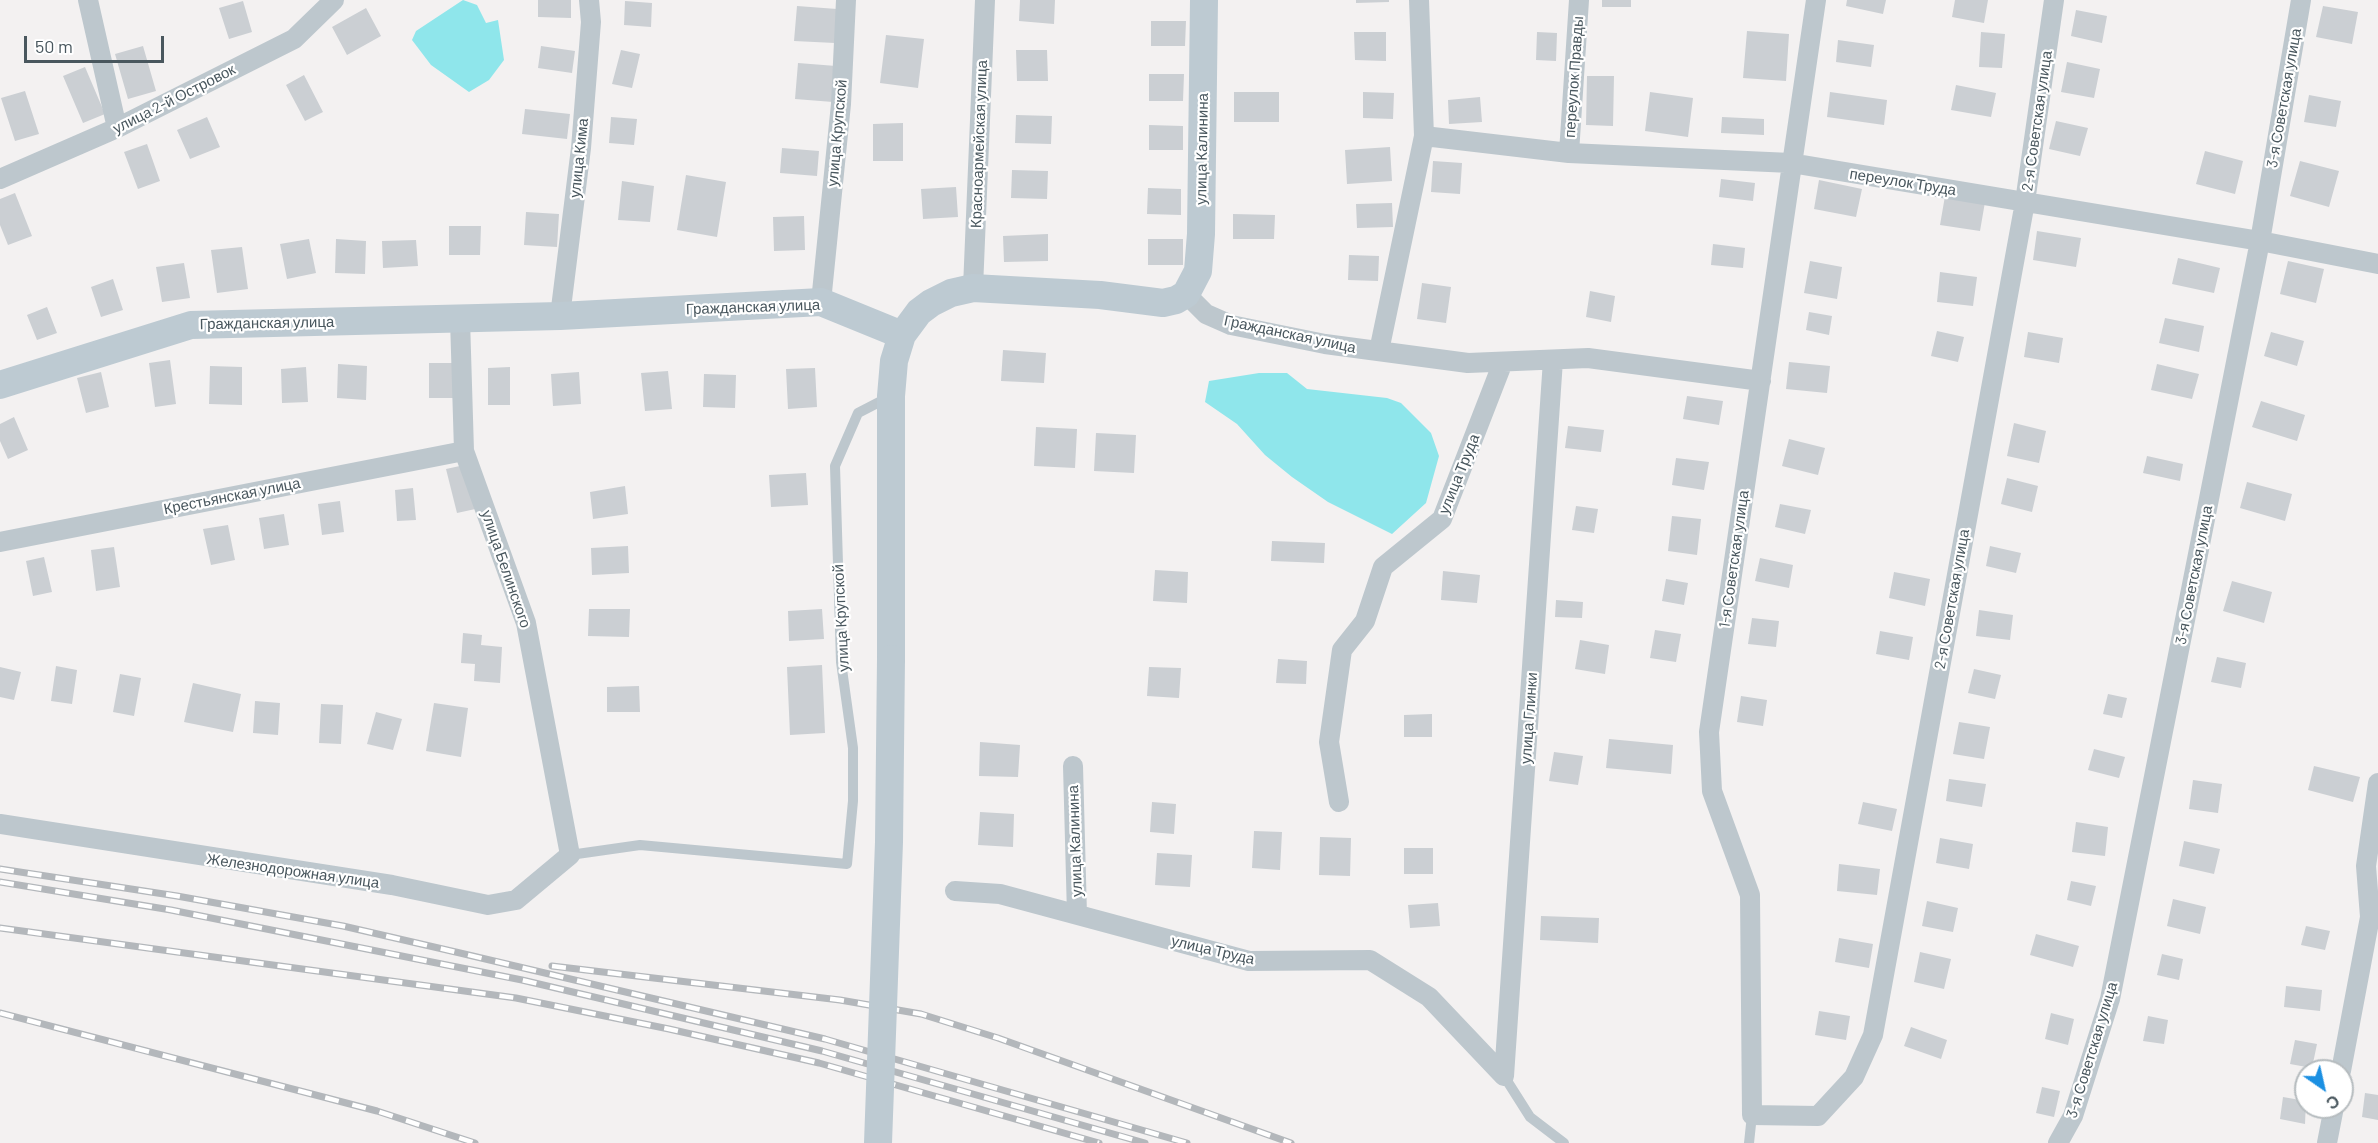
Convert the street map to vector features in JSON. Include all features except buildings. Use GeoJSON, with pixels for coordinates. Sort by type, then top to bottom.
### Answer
{"type":"FeatureCollection","features":[{"type":"Feature","properties":{"kind":"main road","name":"улица Калинина"},"geometry":{"type":"LineString","coordinates":[[1186,294],[1198,271],[1201,234],[1204,0]]}},
{"type":"Feature","properties":{"kind":"main road"},"geometry":{"type":"LineString","coordinates":[[878,1143],[889,866],[891,396],[894,361],[902,335],[919,312],[931,303],[951,293],[973,288],[1100,295],[1163,303],[1176,300],[1186,294]]}},
{"type":"Feature","properties":{"kind":"main road","name":"Гражданская улица"},"geometry":{"type":"LineString","coordinates":[[0,385],[191,325],[560,316],[821,302],[902,335]]}},
{"type":"Feature","properties":{"kind":"street"},"geometry":{"type":"LineString","coordinates":[[88,0],[117,129]]}},
{"type":"Feature","properties":{"kind":"street","name":"улица 2-й Островок"},"geometry":{"type":"LineString","coordinates":[[0,179],[117,129],[294,39],[334,0]]}},
{"type":"Feature","properties":{"kind":"street","name":"улица Кима"},"geometry":{"type":"LineString","coordinates":[[560,316],[581,148],[591,22],[589,0]]}},
{"type":"Feature","properties":{"kind":"street","name":"улица Крупской"},"geometry":{"type":"LineString","coordinates":[[821,302],[841,104],[846,0]]}},
{"type":"Feature","properties":{"kind":"street","name":"Красноармейская улица"},"geometry":{"type":"LineString","coordinates":[[973,288],[985,0]]}},
{"type":"Feature","properties":{"kind":"street"},"geometry":{"type":"LineString","coordinates":[[1379,351],[1424,136],[1419,0]]}},
{"type":"Feature","properties":{"kind":"street","name":"переулок Правды"},"geometry":{"type":"LineString","coordinates":[[1569,153],[1578,0]]}},
{"type":"Feature","properties":{"kind":"street","name":"1-я Советская улица"},"geometry":{"type":"LineString","coordinates":[[1752,1115],[1750,895],[1712,791],[1709,732],[1816,0]]}},
{"type":"Feature","properties":{"kind":"street","name":"2-я Советская улица"},"geometry":{"type":"LineString","coordinates":[[1752,1115],[1818,1116],[1854,1077],[1873,1035],[2025,202],[2054,0]]}},
{"type":"Feature","properties":{"kind":"street","name":"3-я Советская улица"},"geometry":{"type":"LineString","coordinates":[[2058,1143],[2073,1116],[2110,999],[2260,241],[2301,0]]}},
{"type":"Feature","properties":{"kind":"street","name":"переулок Труда"},"geometry":{"type":"LineString","coordinates":[[1424,136],[1569,153],[1791,163],[2260,241],[2378,264]]}},
{"type":"Feature","properties":{"kind":"street","name":"Гражданская улица"},"geometry":{"type":"LineString","coordinates":[[1186,294],[1206,314],[1230,325],[1379,351],[1468,363],[1588,358],[1761,381]]}},
{"type":"Feature","properties":{"kind":"street","name":"улица Белинского"},"geometry":{"type":"LineString","coordinates":[[460,319],[464,451],[526,622],[570,855]]}},
{"type":"Feature","properties":{"kind":"street","name":"улица Глинки"},"geometry":{"type":"LineString","coordinates":[[1504,1076],[1553,360]]}},
{"type":"Feature","properties":{"kind":"street","name":"улица Труда"},"geometry":{"type":"LineString","coordinates":[[1339,802],[1329,742],[1342,650],[1365,621],[1383,567],[1442,519],[1503,362]]}},
{"type":"Feature","properties":{"kind":"street","name":"Крестьянская улица"},"geometry":{"type":"LineString","coordinates":[[0,542],[464,451]]}},
{"type":"Feature","properties":{"kind":"street","name":"улица Калинина"},"geometry":{"type":"LineString","coordinates":[[1073,766],[1077,915]]}},
{"type":"Feature","properties":{"kind":"street"},"geometry":{"type":"LineString","coordinates":[[2343,1059],[2370,916],[2366,866],[2378,783]]}},
{"type":"Feature","properties":{"kind":"street","name":"Железнодорожная улица"},"geometry":{"type":"LineString","coordinates":[[0,824],[392,885],[488,906],[516,900],[570,855]]}},
{"type":"Feature","properties":{"kind":"street","name":"улица Труда"},"geometry":{"type":"LineString","coordinates":[[955,891],[1000,894],[1249,961],[1370,960],[1429,997],[1504,1076]]}},
{"type":"Feature","properties":{"kind":"street"},"geometry":{"type":"LineString","coordinates":[[2327,1143],[2332,1119]]}},
{"type":"Feature","properties":{"kind":"lane","name":"улица Крупской"},"geometry":{"type":"LineString","coordinates":[[570,855],[640,845],[846,864],[853,801],[853,748],[841,662],[835,466],[858,413],[891,396]]}},
{"type":"Feature","properties":{"kind":"lane"},"geometry":{"type":"LineString","coordinates":[[1504,1076],[1530,1117],[1564,1143]]}},
{"type":"Feature","properties":{"kind":"lane"},"geometry":{"type":"LineString","coordinates":[[1749,1143],[1752,1115]]}},
{"type":"Feature","properties":{"kind":"water"},"geometry":{"type":"Polygon","coordinates":[[[463,0],[477,5],[486,23],[498,20],[504,60],[489,80],[469,92],[431,65],[412,40],[416,31],[463,0]]]}},
{"type":"Feature","properties":{"kind":"water"},"geometry":{"type":"Polygon","coordinates":[[[1259,373],[1287,373],[1307,389],[1387,398],[1401,403],[1431,433],[1439,456],[1426,503],[1392,534],[1328,502],[1292,477],[1265,455],[1237,424],[1205,402],[1209,381],[1259,373]]]}},
{"type":"Feature","properties":{"kind":"railway"},"geometry":{"type":"LineString","coordinates":[[0,869],[177,896],[343,926],[460,953],[825,1039],[1187,1143]]}},
{"type":"Feature","properties":{"kind":"railway"},"geometry":{"type":"LineString","coordinates":[[0,882],[171,910],[522,980],[822,1051],[1145,1143]]}},
{"type":"Feature","properties":{"kind":"railway"},"geometry":{"type":"LineString","coordinates":[[0,928],[516,998],[819,1063],[1099,1143]]}},
{"type":"Feature","properties":{"kind":"railway"},"geometry":{"type":"LineString","coordinates":[[552,966],[840,1000],[921,1014],[998,1038],[1291,1143]]}},
{"type":"Feature","properties":{"kind":"railway"},"geometry":{"type":"LineString","coordinates":[[0,1013],[377,1111],[475,1143]]}}]}
